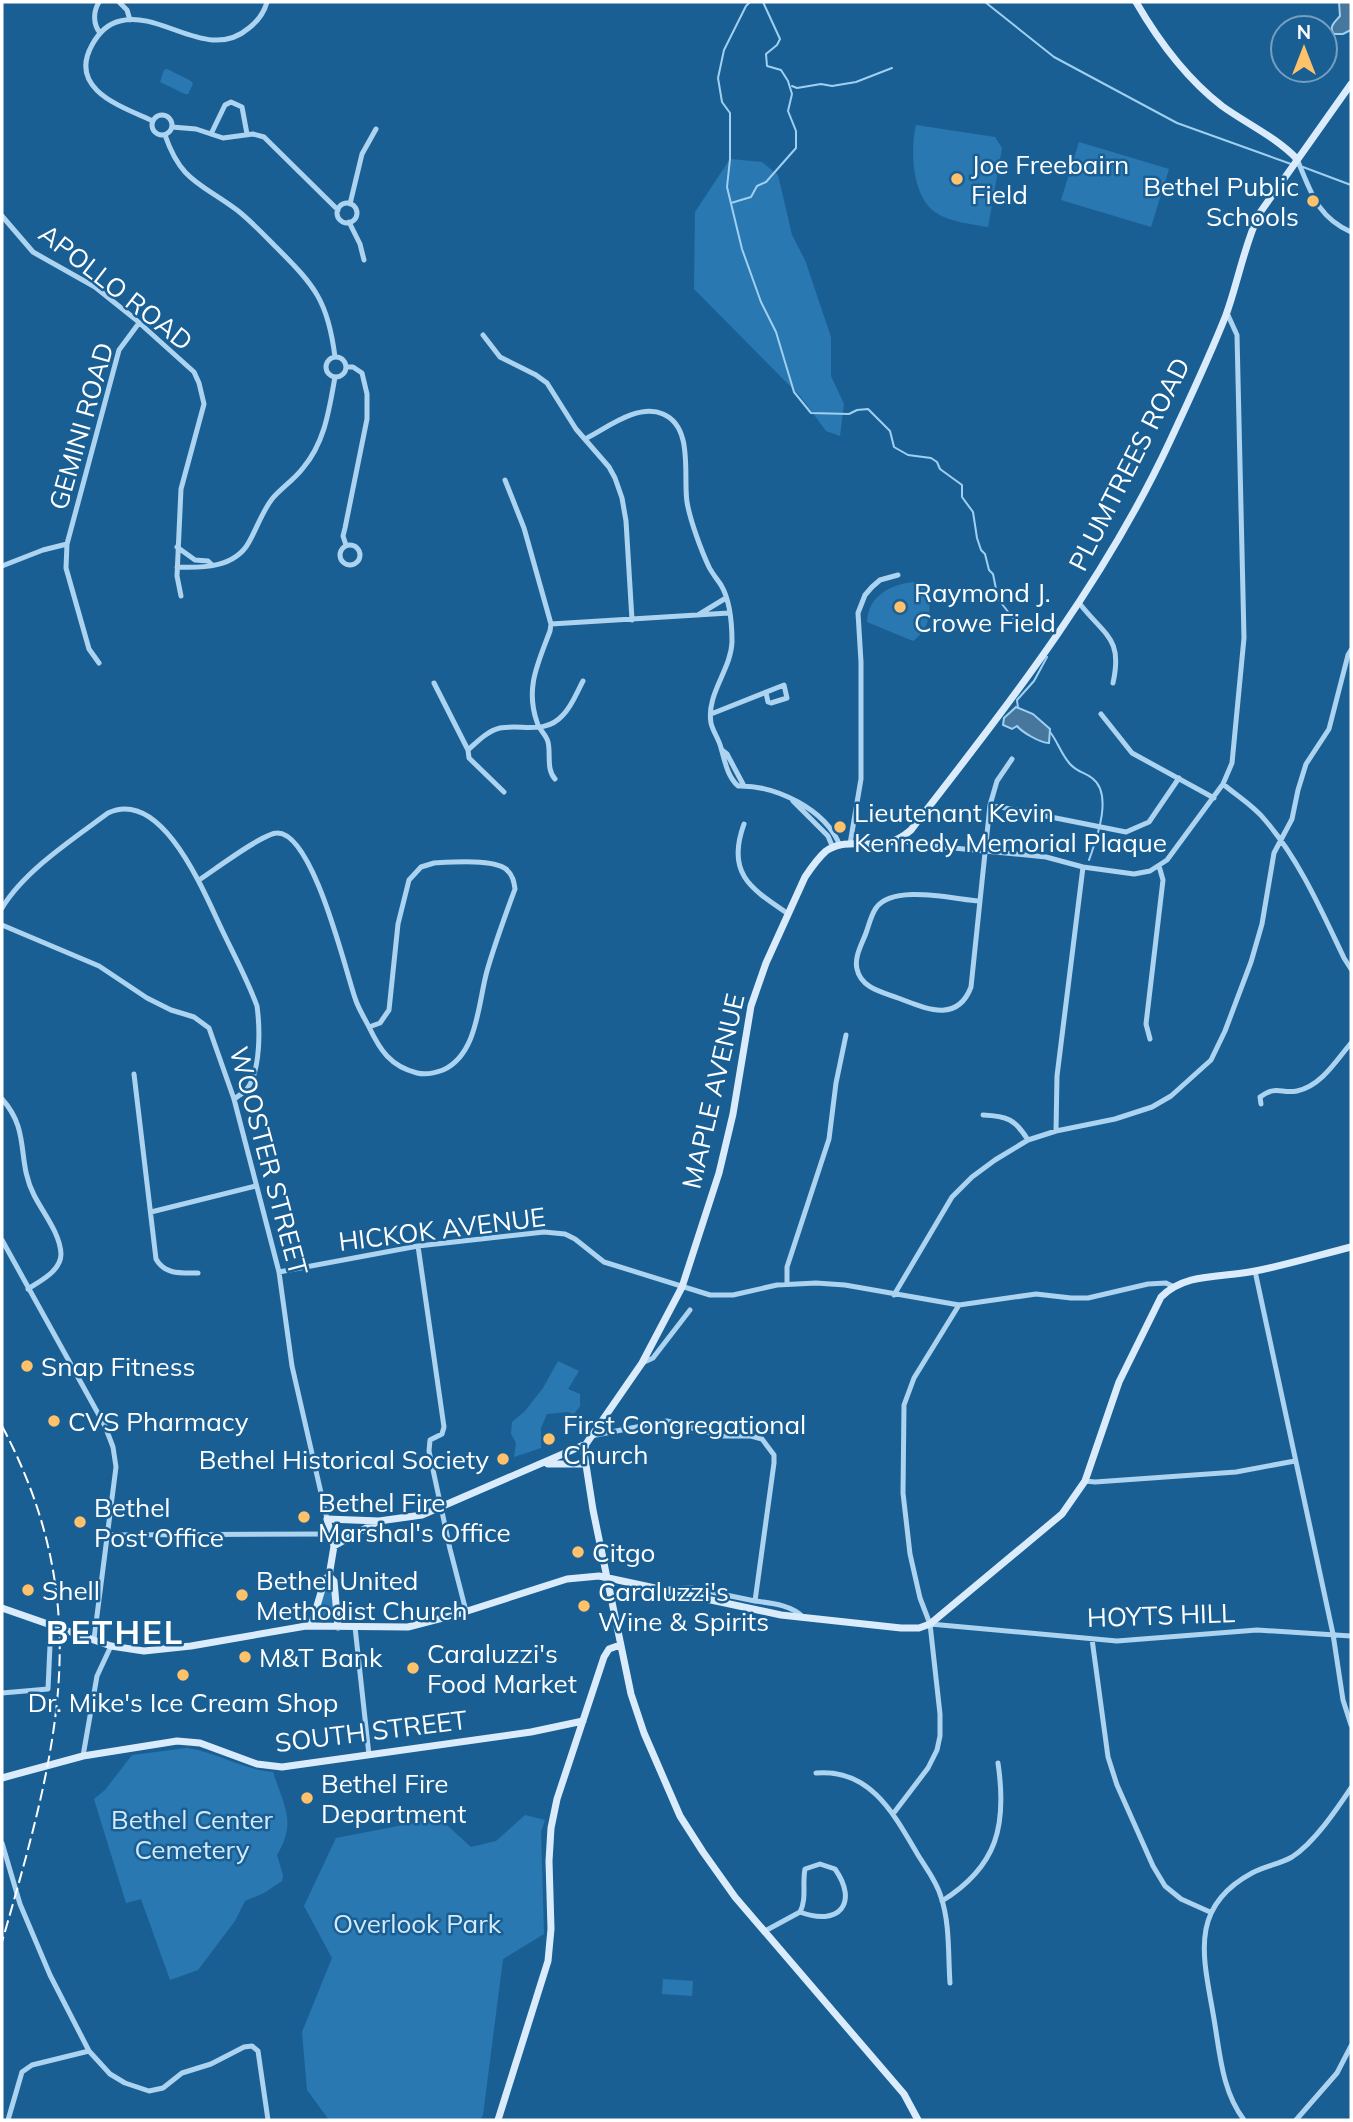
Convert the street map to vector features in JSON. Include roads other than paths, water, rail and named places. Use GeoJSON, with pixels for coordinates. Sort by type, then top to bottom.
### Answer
{"type":"FeatureCollection","features":[{"type":"Feature","properties":{"kind":"main road"},"geometry":{"type":"LineString","coordinates":[[1136,2],[1171,53],[1198,85],[1219,103],[1286,148],[1297,160]]}},
{"type":"Feature","properties":{"kind":"main road","name":"PLUMTREES ROAD"},"geometry":{"type":"LineString","coordinates":[[901,838],[920,819],[1080,604],[1120,538],[1169,443],[1226,313],[1253,226],[1263,206],[1351,84]]}},
{"type":"Feature","properties":{"kind":"main road"},"geometry":{"type":"LineString","coordinates":[[837,847],[850,844],[885,844],[901,838]]}},
{"type":"Feature","properties":{"kind":"main road","name":"MAPLE AVENUE"},"geometry":{"type":"LineString","coordinates":[[586,1444],[642,1363],[682,1287],[719,1173],[733,1114],[751,1006],[787,913],[813,865],[837,847]]}},
{"type":"Feature","properties":{"kind":"main road"},"geometry":{"type":"LineString","coordinates":[[2,1608],[111,1646],[144,1651],[311,1626],[408,1627],[581,1576],[607,1577],[749,1609],[804,1618],[919,1628],[930,1624],[1062,1514],[1085,1481],[1119,1382],[1161,1297],[1172,1286],[1187,1280],[1255,1271],[1351,1247]]}},
{"type":"Feature","properties":{"kind":"main road"},"geometry":{"type":"LineString","coordinates":[[327,1519],[379,1521],[422,1515],[586,1444]]}},
{"type":"Feature","properties":{"kind":"main road"},"geometry":{"type":"LineString","coordinates":[[586,1444],[584,1464],[620,1645],[640,1722],[680,1816],[702,1853],[734,1896],[904,2094],[918,2120]]}},
{"type":"Feature","properties":{"kind":"main road"},"geometry":{"type":"LineString","coordinates":[[541,1465],[584,1464]]}},
{"type":"Feature","properties":{"kind":"main road","name":"WOOSTER STREET"},"geometry":{"type":"LineString","coordinates":[[327,1519],[334,1546]]}},
{"type":"Feature","properties":{"kind":"main road"},"geometry":{"type":"LineString","coordinates":[[311,1626],[325,1579],[329,1576],[334,1546],[379,1521]]}},
{"type":"Feature","properties":{"kind":"main road"},"geometry":{"type":"LineString","coordinates":[[329,1576],[334,1581],[338,1627]]}},
{"type":"Feature","properties":{"kind":"main road"},"geometry":{"type":"LineString","coordinates":[[498,2120],[548,1961],[551,1929],[549,1861],[551,1828],[557,1799],[606,1653],[611,1647],[620,1645]]}},
{"type":"Feature","properties":{"kind":"main road","name":"SOUTH STREET"},"geometry":{"type":"LineString","coordinates":[[2,1778],[83,1756],[177,1741],[200,1743],[257,1764],[282,1767],[531,1732],[583,1721]]}},
{"type":"Feature","properties":{"kind":"street"},"geometry":{"type":"LineString","coordinates":[[99,2],[94,23],[100,33]]}},
{"type":"Feature","properties":{"kind":"street"},"geometry":{"type":"LineString","coordinates":[[119,2],[127,10],[130,20]]}},
{"type":"Feature","properties":{"kind":"street"},"geometry":{"type":"LineString","coordinates":[[153,121],[111,102],[94,87],[88,72],[88,58],[100,33],[113,23],[130,20],[216,40],[245,32],[259,19],[267,2]]}},
{"type":"Feature","properties":{"kind":"street"},"geometry":{"type":"LineString","coordinates":[[211,134],[225,106],[231,102],[242,107],[247,134]]}},
{"type":"Feature","properties":{"kind":"street"},"geometry":{"type":"LineString","coordinates":[[153,121],[164,115],[172,121],[172,127],[165,135]]}},
{"type":"Feature","properties":{"kind":"street"},"geometry":{"type":"LineString","coordinates":[[153,121],[154,130],[165,135]]}},
{"type":"Feature","properties":{"kind":"street"},"geometry":{"type":"LineString","coordinates":[[172,127],[196,129],[223,138],[259,135],[268,140],[338,210]]}},
{"type":"Feature","properties":{"kind":"street"},"geometry":{"type":"LineString","coordinates":[[350,204],[362,154],[376,128]]}},
{"type":"Feature","properties":{"kind":"street"},"geometry":{"type":"LineString","coordinates":[[165,135],[171,154],[184,173],[245,216],[309,280],[326,311],[335,357]]}},
{"type":"Feature","properties":{"kind":"street"},"geometry":{"type":"LineString","coordinates":[[1297,160],[1315,201],[1326,217],[1351,232]]}},
{"type":"Feature","properties":{"kind":"street"},"geometry":{"type":"LineString","coordinates":[[344,204],[350,204],[355,208],[354,219],[349,222],[341,220],[337,216],[338,210],[344,204]]}},
{"type":"Feature","properties":{"kind":"street","name":"APOLLO ROAD"},"geometry":{"type":"LineString","coordinates":[[2,216],[33,252],[95,287],[194,372],[204,404],[181,489],[177,547],[181,596]]}},
{"type":"Feature","properties":{"kind":"street"},"geometry":{"type":"LineString","coordinates":[[349,222],[360,244],[363,260]]}},
{"type":"Feature","properties":{"kind":"street"},"geometry":{"type":"LineString","coordinates":[[901,838],[912,844],[1045,857],[1083,867],[1134,874],[1150,871],[1167,860],[1223,784],[1232,763],[1244,638],[1237,335],[1226,313]]}},
{"type":"Feature","properties":{"kind":"street","name":"GEMINI ROAD"},"geometry":{"type":"LineString","coordinates":[[99,663],[89,649],[66,568],[67,544],[119,350],[139,323]]}},
{"type":"Feature","properties":{"kind":"street"},"geometry":{"type":"LineString","coordinates":[[484,335],[500,357],[547,383],[585,439],[609,467],[622,498],[626,521],[632,620]]}},
{"type":"Feature","properties":{"kind":"street"},"geometry":{"type":"LineString","coordinates":[[335,357],[341,359],[346,366]]}},
{"type":"Feature","properties":{"kind":"street"},"geometry":{"type":"LineString","coordinates":[[335,357],[327,363],[329,375],[335,377],[343,374],[346,366]]}},
{"type":"Feature","properties":{"kind":"street"},"geometry":{"type":"LineString","coordinates":[[346,366],[353,366],[362,373],[368,412],[343,536],[346,545]]}},
{"type":"Feature","properties":{"kind":"street"},"geometry":{"type":"LineString","coordinates":[[177,567],[207,568],[230,561],[244,551],[272,500],[309,462],[323,435],[335,377]]}},
{"type":"Feature","properties":{"kind":"street"},"geometry":{"type":"LineString","coordinates":[[585,439],[643,411],[662,413],[671,418],[678,428],[683,440],[687,501],[692,521],[707,564],[722,586],[729,613],[731,654],[713,698],[711,714],[712,727],[722,756],[738,786],[779,793],[803,803],[834,832],[837,847]]}},
{"type":"Feature","properties":{"kind":"street"},"geometry":{"type":"LineString","coordinates":[[505,480],[524,528],[551,624],[530,692],[539,728],[548,742],[551,776],[555,779]]}},
{"type":"Feature","properties":{"kind":"street"},"geometry":{"type":"LineString","coordinates":[[2,566],[67,544]]}},
{"type":"Feature","properties":{"kind":"street"},"geometry":{"type":"LineString","coordinates":[[346,545],[353,545],[360,552],[360,559],[355,564],[349,565],[341,560],[341,550],[346,545]]}},
{"type":"Feature","properties":{"kind":"street"},"geometry":{"type":"LineString","coordinates":[[177,547],[195,560],[208,561],[212,565]]}},
{"type":"Feature","properties":{"kind":"street"},"geometry":{"type":"LineString","coordinates":[[850,844],[861,779],[861,662],[858,612],[872,587],[880,580],[898,575]]}},
{"type":"Feature","properties":{"kind":"street"},"geometry":{"type":"LineString","coordinates":[[695,617],[726,598]]}},
{"type":"Feature","properties":{"kind":"street"},"geometry":{"type":"LineString","coordinates":[[1080,604],[1109,636],[1115,649],[1117,664],[1112,683]]}},
{"type":"Feature","properties":{"kind":"street"},"geometry":{"type":"LineString","coordinates":[[551,624],[729,613]]}},
{"type":"Feature","properties":{"kind":"street"},"geometry":{"type":"LineString","coordinates":[[894,1295],[952,1197],[972,1177],[1028,1140],[1152,1107],[1171,1096],[1211,1060],[1251,962],[1262,924],[1274,853],[1292,819],[1301,775],[1329,729],[1351,650]]}},
{"type":"Feature","properties":{"kind":"street"},"geometry":{"type":"LineString","coordinates":[[468,750],[498,728],[548,726],[563,715],[583,681]]}},
{"type":"Feature","properties":{"kind":"street"},"geometry":{"type":"LineString","coordinates":[[434,683],[468,750],[469,758],[504,792]]}},
{"type":"Feature","properties":{"kind":"street"},"geometry":{"type":"LineString","coordinates":[[711,714],[766,693]]}},
{"type":"Feature","properties":{"kind":"street"},"geometry":{"type":"LineString","coordinates":[[1101,715],[1132,753],[1214,798]]}},
{"type":"Feature","properties":{"kind":"street"},"geometry":{"type":"LineString","coordinates":[[979,901],[906,894],[885,900],[876,909],[857,956],[856,964],[861,978],[870,987],[928,1009],[941,1011],[965,999],[971,986],[990,805],[996,781],[1012,759]]}},
{"type":"Feature","properties":{"kind":"street"},"geometry":{"type":"LineString","coordinates":[[990,805],[1126,832],[1149,822],[1179,778]]}},
{"type":"Feature","properties":{"kind":"street"},"geometry":{"type":"LineString","coordinates":[[1223,784],[1264,818],[1282,841],[1301,870],[1351,970]]}},
{"type":"Feature","properties":{"kind":"street"},"geometry":{"type":"LineString","coordinates":[[2,908],[18,886],[36,870],[96,821],[117,808],[131,808],[145,814],[160,826],[180,848],[199,880],[257,1006],[260,1024],[256,1069],[247,1089],[234,1099]]}},
{"type":"Feature","properties":{"kind":"street"},"geometry":{"type":"LineString","coordinates":[[744,824],[739,839],[740,870],[756,892],[787,913]]}},
{"type":"Feature","properties":{"kind":"street"},"geometry":{"type":"LineString","coordinates":[[199,880],[265,837],[277,832],[288,836],[313,869],[356,1000],[369,1027],[381,1051],[403,1068],[421,1074],[436,1073],[449,1067],[464,1051],[479,1013],[485,978],[515,890],[513,878],[506,869],[491,864],[435,863],[421,867],[409,880],[398,924],[389,1010],[380,1023],[369,1027]]}},
{"type":"Feature","properties":{"kind":"street"},"geometry":{"type":"LineString","coordinates":[[1150,1039],[1146,1024],[1163,880],[1159,866]]}},
{"type":"Feature","properties":{"kind":"street"},"geometry":{"type":"LineString","coordinates":[[1056,1131],[1057,1076],[1083,867]]}},
{"type":"Feature","properties":{"kind":"street","name":"WOOSTER STREET"},"geometry":{"type":"LineString","coordinates":[[2,925],[99,966],[147,998],[194,1017],[203,1022],[214,1039],[234,1099],[279,1272],[292,1366],[327,1519]]}},
{"type":"Feature","properties":{"kind":"street"},"geometry":{"type":"LineString","coordinates":[[787,1284],[790,1259],[829,1139],[836,1083],[846,1035]]}},
{"type":"Feature","properties":{"kind":"street"},"geometry":{"type":"LineString","coordinates":[[1261,1104],[1260,1097],[1269,1090],[1298,1091],[1315,1083],[1351,1044]]}},
{"type":"Feature","properties":{"kind":"street"},"geometry":{"type":"LineString","coordinates":[[134,1074],[156,1259],[160,1267],[178,1273],[198,1273]]}},
{"type":"Feature","properties":{"kind":"street"},"geometry":{"type":"LineString","coordinates":[[2,1099],[15,1113],[20,1128],[27,1177],[33,1195],[48,1219],[61,1254],[59,1263],[51,1273],[28,1289]]}},
{"type":"Feature","properties":{"kind":"street"},"geometry":{"type":"LineString","coordinates":[[983,1115],[1008,1118],[1028,1140]]}},
{"type":"Feature","properties":{"kind":"street"},"geometry":{"type":"LineString","coordinates":[[151,1212],[256,1186]]}},
{"type":"Feature","properties":{"kind":"street","name":"HICKOK AVENUE"},"geometry":{"type":"LineString","coordinates":[[279,1272],[418,1246],[504,1235],[555,1232],[575,1239],[604,1262],[698,1293],[724,1296],[787,1284],[845,1284],[959,1305],[1036,1294],[1088,1298],[1149,1284],[1166,1283],[1172,1286]]}},
{"type":"Feature","properties":{"kind":"street"},"geometry":{"type":"LineString","coordinates":[[2,1240],[105,1426],[113,1447],[116,1466],[94,1639]]}},
{"type":"Feature","properties":{"kind":"street"},"geometry":{"type":"LineString","coordinates":[[418,1246],[444,1427],[442,1434],[433,1437],[428,1445],[466,1611]]}},
{"type":"Feature","properties":{"kind":"street"},"geometry":{"type":"LineString","coordinates":[[1255,1271],[1333,1634],[1343,1700],[1351,1725]]}},
{"type":"Feature","properties":{"kind":"street"},"geometry":{"type":"LineString","coordinates":[[893,1814],[928,1768],[937,1750],[940,1714],[930,1624],[919,1598],[910,1554],[903,1493],[904,1405],[914,1378],[959,1305]]}},
{"type":"Feature","properties":{"kind":"street"},"geometry":{"type":"LineString","coordinates":[[642,1363],[653,1358],[690,1310]]}},
{"type":"Feature","properties":{"kind":"street"},"geometry":{"type":"LineString","coordinates":[[592,1436],[667,1421],[721,1436],[751,1436],[762,1439],[774,1455],[775,1463],[755,1601]]}},
{"type":"Feature","properties":{"kind":"street"},"geometry":{"type":"LineString","coordinates":[[1085,1481],[1236,1472],[1295,1461]]}},
{"type":"Feature","properties":{"kind":"street"},"geometry":{"type":"LineString","coordinates":[[107,1535],[330,1534]]}},
{"type":"Feature","properties":{"kind":"street"},"geometry":{"type":"LineString","coordinates":[[663,1590],[692,1588],[786,1608],[804,1618]]}},
{"type":"Feature","properties":{"kind":"street"},"geometry":{"type":"LineString","coordinates":[[2,1693],[48,1689],[51,1623]]}},
{"type":"Feature","properties":{"kind":"street","name":"HOYTS HILL"},"geometry":{"type":"LineString","coordinates":[[930,1624],[1092,1639],[1142,1640],[1257,1630],[1351,1636]]}},
{"type":"Feature","properties":{"kind":"street"},"geometry":{"type":"LineString","coordinates":[[355,1628],[369,1755]]}},
{"type":"Feature","properties":{"kind":"street"},"geometry":{"type":"LineString","coordinates":[[1092,1639],[1108,1757],[1117,1785],[1153,1866],[1165,1886],[1181,1899],[1210,1912]]}},
{"type":"Feature","properties":{"kind":"street"},"geometry":{"type":"LineString","coordinates":[[83,1756],[97,1675],[111,1646]]}},
{"type":"Feature","properties":{"kind":"street"},"geometry":{"type":"LineString","coordinates":[[942,1901],[961,1889],[979,1872],[992,1851],[1000,1825],[1002,1794],[998,1763]]}},
{"type":"Feature","properties":{"kind":"street"},"geometry":{"type":"LineString","coordinates":[[816,1773],[834,1772],[850,1776],[868,1787],[893,1814],[935,1884],[942,1901],[950,1983]]}},
{"type":"Feature","properties":{"kind":"street"},"geometry":{"type":"LineString","coordinates":[[1244,2120],[1233,2105],[1225,2085],[1204,1962],[1204,1936],[1210,1912],[1232,1886],[1254,1872],[1293,1856],[1309,1843],[1351,1788]]}},
{"type":"Feature","properties":{"kind":"street"},"geometry":{"type":"LineString","coordinates":[[2,1843],[24,1913],[50,1975],[89,2051],[110,2074],[125,2083],[149,2091],[163,2088],[182,2073],[252,2046],[258,2051],[268,2120]]}},
{"type":"Feature","properties":{"kind":"street"},"geometry":{"type":"LineString","coordinates":[[765,1931],[800,1912],[804,1905],[805,1869],[820,1864],[835,1869],[844,1885],[845,1900],[839,1912],[827,1918],[812,1917],[800,1912]]}},
{"type":"Feature","properties":{"kind":"street"},"geometry":{"type":"LineString","coordinates":[[1296,2120],[1337,2073],[1351,2046]]}},
{"type":"Feature","properties":{"kind":"street"},"geometry":{"type":"LineString","coordinates":[[8,2120],[22,2072],[32,2065],[89,2051]]}},
{"type":"Feature","properties":{"kind":"waterway"},"geometry":{"type":"LineString","coordinates":[[750,2],[724,50],[718,78],[722,102],[730,113],[727,187],[742,249],[761,302],[776,332],[794,392],[811,413],[849,414],[868,409],[890,431],[894,447],[908,455],[931,458],[937,462],[940,469],[962,485],[962,497],[973,512],[977,538],[993,574],[998,599],[1013,618]]}},
{"type":"Feature","properties":{"kind":"waterway"},"geometry":{"type":"LineString","coordinates":[[731,203],[751,197],[757,186],[766,182],[796,148],[796,131],[788,111],[792,94],[788,81],[781,70],[767,66],[766,54],[780,39],[763,2]]}},
{"type":"Feature","properties":{"kind":"waterway"},"geometry":{"type":"LineString","coordinates":[[985,2],[1054,57],[1177,123],[1291,164]]}},
{"type":"Feature","properties":{"kind":"waterway"},"geometry":{"type":"LineString","coordinates":[[792,86],[832,86],[856,82],[892,68]]}},
{"type":"Feature","properties":{"kind":"waterway"},"geometry":{"type":"LineString","coordinates":[[1303,167],[1351,185]]}},
{"type":"Feature","properties":{"kind":"waterway"},"geometry":{"type":"LineString","coordinates":[[1018,708],[1017,700],[1034,681],[1047,657]]}},
{"type":"Feature","properties":{"kind":"waterway"},"geometry":{"type":"LineString","coordinates":[[1050,732],[1070,764],[1092,778],[1102,795],[1101,818],[1089,860]]}},
{"type":"Feature","properties":{"kind":"railway"},"geometry":{"type":"LineString","coordinates":[[2,1426],[32,1493],[51,1557],[59,1620],[59,1682],[51,1744],[38,1808],[2,1942]]}},
{"type":"Feature","properties":{"kind":"place","name":"Joe Freebairn Field"},"geometry":{"type":"Point","coordinates":[957,179]}},
{"type":"Feature","properties":{"kind":"place","name":"Bethel Public Schools"},"geometry":{"type":"Point","coordinates":[1313,201]}},
{"type":"Feature","properties":{"kind":"place","name":"Raymond J. Crowe Field"},"geometry":{"type":"Point","coordinates":[900,607]}},
{"type":"Feature","properties":{"kind":"place","name":"Lieutenant Kevin Kennedy Memorial Plaque"},"geometry":{"type":"Point","coordinates":[840,827]}},
{"type":"Feature","properties":{"kind":"place","name":"Snap Fitness"},"geometry":{"type":"Point","coordinates":[27,1366]}},
{"type":"Feature","properties":{"kind":"place","name":"CVS Pharmacy"},"geometry":{"type":"Point","coordinates":[54,1421]}},
{"type":"Feature","properties":{"kind":"place","name":"First Congregational Church"},"geometry":{"type":"Point","coordinates":[549,1439]}},
{"type":"Feature","properties":{"kind":"place","name":"Bethel Historical Society"},"geometry":{"type":"Point","coordinates":[503,1459]}},
{"type":"Feature","properties":{"kind":"place","name":"Bethel Fire Marshal's Office"},"geometry":{"type":"Point","coordinates":[304,1517]}},
{"type":"Feature","properties":{"kind":"place","name":"Bethel Post Office"},"geometry":{"type":"Point","coordinates":[80,1522]}},
{"type":"Feature","properties":{"kind":"place","name":"Citgo"},"geometry":{"type":"Point","coordinates":[578,1552]}},
{"type":"Feature","properties":{"kind":"place","name":"Shell"},"geometry":{"type":"Point","coordinates":[28,1590]}},
{"type":"Feature","properties":{"kind":"place","name":"Bethel United Methodist Church"},"geometry":{"type":"Point","coordinates":[242,1595]}},
{"type":"Feature","properties":{"kind":"place","name":"Caraluzzi's Wine & Spirits"},"geometry":{"type":"Point","coordinates":[584,1606]}},
{"type":"Feature","properties":{"kind":"place","name":"M&T Bank"},"geometry":{"type":"Point","coordinates":[245,1657]}},
{"type":"Feature","properties":{"kind":"place","name":"Caraluzzi's Food Market"},"geometry":{"type":"Point","coordinates":[413,1668]}},
{"type":"Feature","properties":{"kind":"place","name":"Dr. Mike's Ice Cream Shop"},"geometry":{"type":"Point","coordinates":[183,1675]}},
{"type":"Feature","properties":{"kind":"place","name":"Bethel Fire Department"},"geometry":{"type":"Point","coordinates":[307,1798]}},
{"type":"Feature","properties":{"kind":"district","name":"BETHEL"},"geometry":{"type":"Point","coordinates":[115,1631]}},
{"type":"Feature","properties":{"kind":"park label","name":"Bethel Center Cemetery"},"geometry":{"type":"Point","coordinates":[192,1834]}},
{"type":"Feature","properties":{"kind":"park label","name":"Overlook Park"},"geometry":{"type":"Point","coordinates":[417,1923]}}]}
